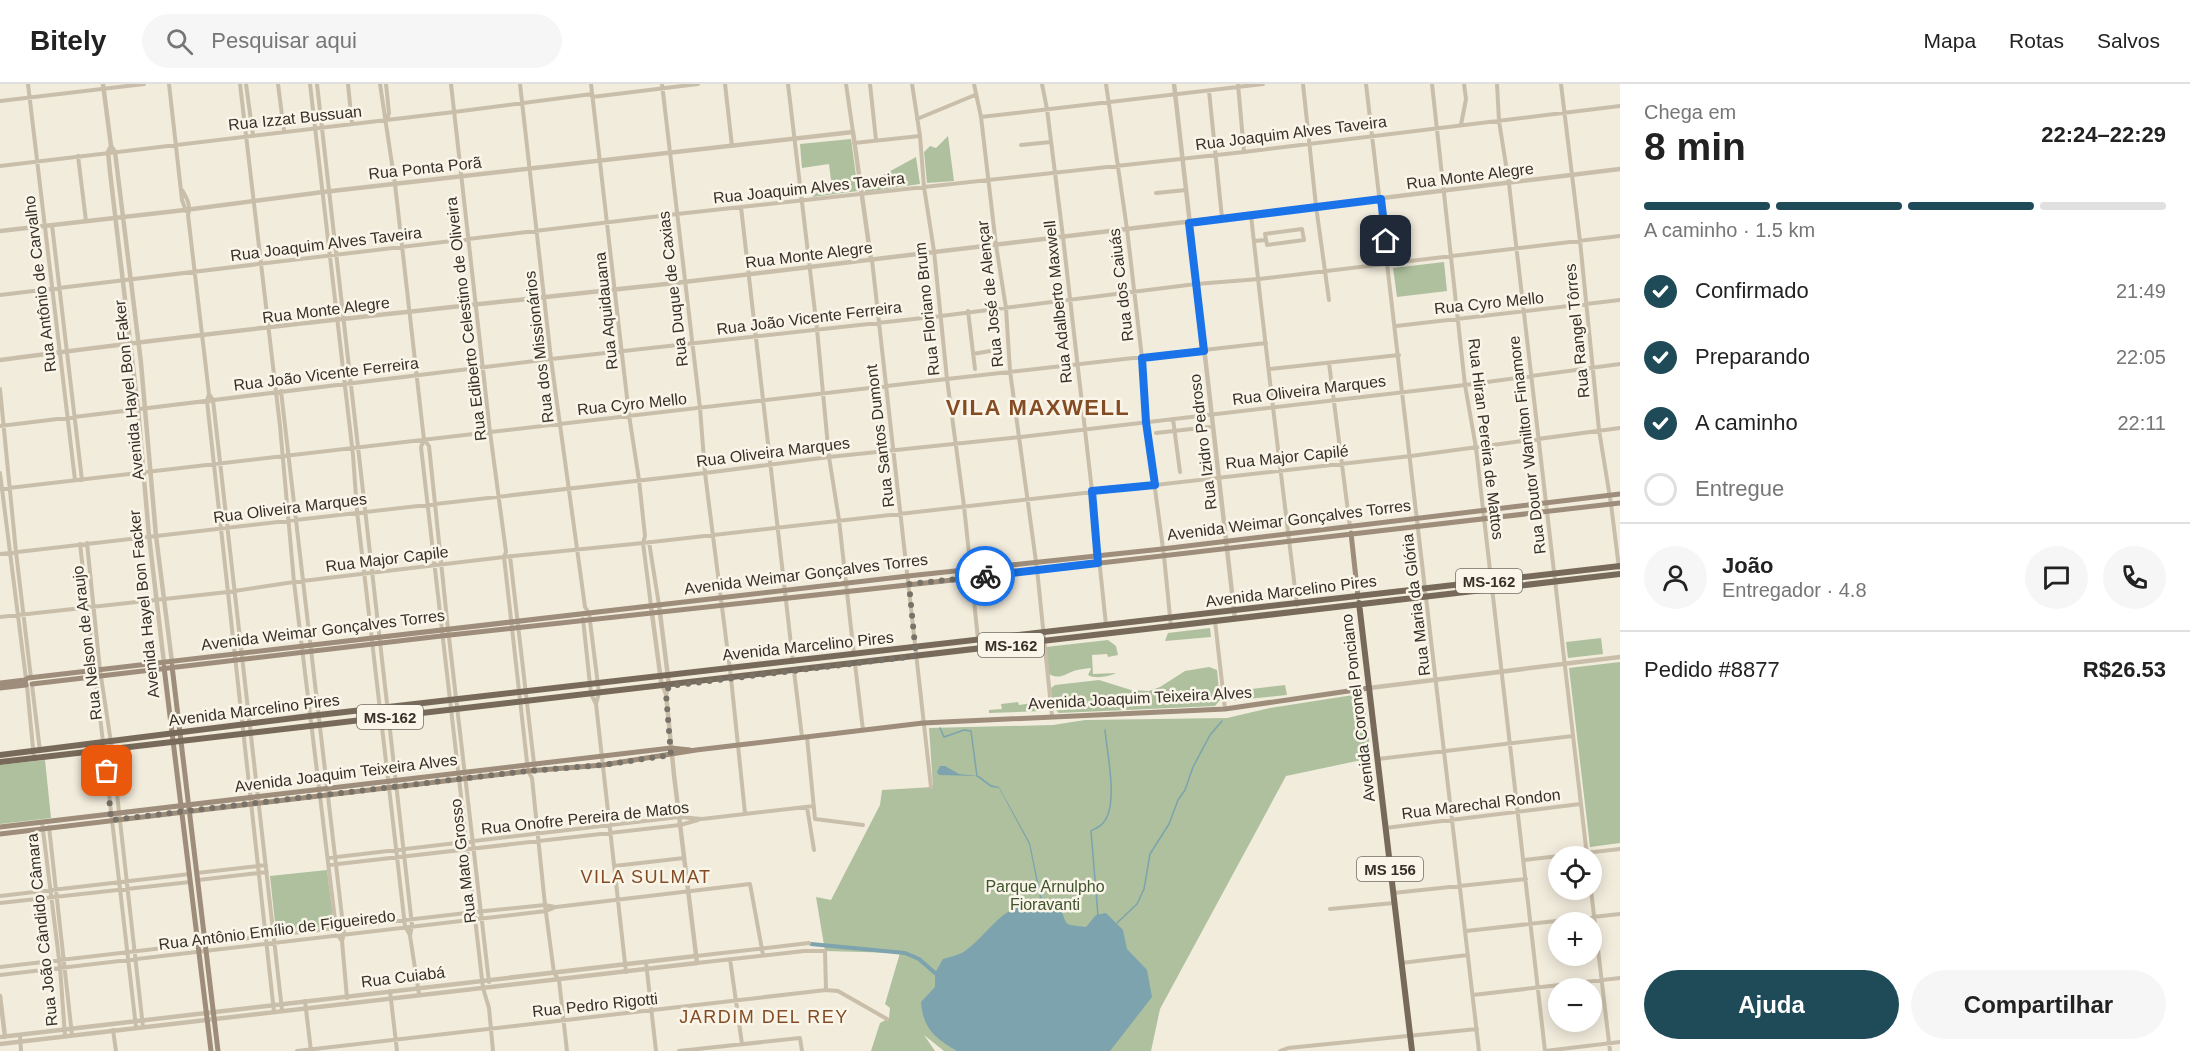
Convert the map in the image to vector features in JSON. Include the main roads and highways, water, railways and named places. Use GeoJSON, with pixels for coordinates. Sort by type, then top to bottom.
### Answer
{"type":"FeatureCollection","features":[{"type":"Feature","properties":{"kind":"main road","name":"Avenida Weimar Gonçalves Torres"},"geometry":{"type":"LineString","coordinates":[[786,595],[846,583],[908,576],[1098,563],[1226,541],[1351,534],[1484,518],[1620,494]]}},
{"type":"Feature","properties":{"kind":"main road","name":"Avenida Weimar Gonçalves Torres"},"geometry":{"type":"LineString","coordinates":[[172,665],[236,661],[302,650],[445,632],[652,609],[659,605],[847,591],[971,578],[1097,556],[1227,548],[1418,518],[1620,502]]}},
{"type":"Feature","properties":{"kind":"main road","name":"Avenida Coronel Ponciano"},"geometry":{"type":"LineString","coordinates":[[1350,527],[1412,1051]]}},
{"type":"Feature","properties":{"kind":"main road","name":"Avenida Marcelino Pires"},"geometry":{"type":"LineString","coordinates":[[0,762],[107,741],[310,716],[1619,566]]}},
{"type":"Feature","properties":{"kind":"main road","name":"Avenida Marcelino Pires"},"geometry":{"type":"LineString","coordinates":[[0,755],[108,749],[252,734],[1620,574]]}},
{"type":"Feature","properties":{"kind":"main road","name":"Avenida Weimar Gonçalves Torres"},"geometry":{"type":"LineString","coordinates":[[652,609],[660,612],[722,601]]}},
{"type":"Feature","properties":{"kind":"main road"},"geometry":{"type":"LineString","coordinates":[[1106,626],[1106,634]]}},
{"type":"Feature","properties":{"kind":"main road","name":"Avenida Weimar Gonçalves Torres"},"geometry":{"type":"LineString","coordinates":[[0,683],[98,677],[242,653],[302,650]]}},
{"type":"Feature","properties":{"kind":"main road"},"geometry":{"type":"LineString","coordinates":[[854,655],[855,664]]}},
{"type":"Feature","properties":{"kind":"main road"},"geometry":{"type":"LineString","coordinates":[[793,662],[794,671]]}},
{"type":"Feature","properties":{"kind":"main road","name":"Avenida Hayel Bon Facker"},"geometry":{"type":"LineString","coordinates":[[172,665],[176,733],[173,742],[186,805]]}},
{"type":"Feature","properties":{"kind":"main road","name":"Avenida Weimar Gonçalves Torres"},"geometry":{"type":"LineString","coordinates":[[0,688],[97,670],[164,666]]}},
{"type":"Feature","properties":{"kind":"main road","name":"Avenida Hayel Bon Facker"},"geometry":{"type":"LineString","coordinates":[[164,666],[176,733],[181,741],[186,813],[207,942],[211,1051]]}},
{"type":"Feature","properties":{"kind":"main road","name":"Avenida Joaquim Teixeira Alves"},"geometry":{"type":"LineString","coordinates":[[0,827],[45,825],[186,805],[321,793],[328,789],[396,784],[602,757],[696,750],[923,723],[1226,709],[1369,688]]}},
{"type":"Feature","properties":{"kind":"main road","name":"Avenida Joaquim Teixeira Alves"},"geometry":{"type":"LineString","coordinates":[[535,767],[603,765],[671,752]]}},
{"type":"Feature","properties":{"kind":"main road","name":"Avenida Joaquim Teixeira Alves"},"geometry":{"type":"LineString","coordinates":[[321,793],[329,796],[389,784]]}},
{"type":"Feature","properties":{"kind":"main road","name":"Avenida Joaquim Teixeira Alves"},"geometry":{"type":"LineString","coordinates":[[114,817],[186,813],[250,805],[258,800]]}},
{"type":"Feature","properties":{"kind":"main road","name":"Avenida Joaquim Teixeira Alves"},"geometry":{"type":"LineString","coordinates":[[0,834],[45,825]]}},
{"type":"Feature","properties":{"kind":"main road","name":"Avenida Hayel Bon Facker"},"geometry":{"type":"LineString","coordinates":[[194,873],[191,881],[198,944],[218,1051]]}},
{"type":"Feature","properties":{"kind":"water"},"geometry":{"type":"Polygon","coordinates":[[[940,766],[945,766],[959,774],[979,776],[991,785],[999,787],[1030,843],[1041,896],[1046,907],[1057,903],[1060,905],[1067,924],[1074,926],[1086,927],[1096,915],[1106,913],[1123,930],[1127,949],[1147,970],[1152,997],[1110,1051],[957,1051],[936,1037],[927,1026],[921,1002],[935,987],[935,973],[943,959],[965,951],[1000,918],[1018,907],[1030,905],[1043,907],[1029,844],[999,788],[991,787],[976,776],[939,775],[937,772],[940,766]]]}},
{"type":"Feature","properties":{"kind":"waterway"},"geometry":{"type":"LineString","coordinates":[[1117,923],[1137,904],[1144,889],[1150,854],[1169,824],[1193,767],[1210,735],[1222,721]]}},
{"type":"Feature","properties":{"kind":"waterway"},"geometry":{"type":"LineString","coordinates":[[940,728],[944,737],[964,730],[971,731],[977,776]]}},
{"type":"Feature","properties":{"kind":"waterway"},"geometry":{"type":"LineString","coordinates":[[1098,916],[1091,831],[1103,823],[1110,805],[1111,779],[1105,730]]}},
{"type":"Feature","properties":{"kind":"waterway"},"geometry":{"type":"LineString","coordinates":[[811,944],[905,953],[919,959],[935,973]]}},
{"type":"Feature","properties":{"kind":"district","name":"VILA MAXWELL"},"geometry":{"type":"Point","coordinates":[1038,407]}},
{"type":"Feature","properties":{"kind":"district","name":"VILA SULMAT"},"geometry":{"type":"Point","coordinates":[646,877]}},
{"type":"Feature","properties":{"kind":"district","name":"JARDIM DEL REY"},"geometry":{"type":"Point","coordinates":[764,1017]}},
{"type":"Feature","properties":{"kind":"park label","name":"Parque Arnulpho Fioravanti"},"geometry":{"type":"Point","coordinates":[1045,895]}}]}
